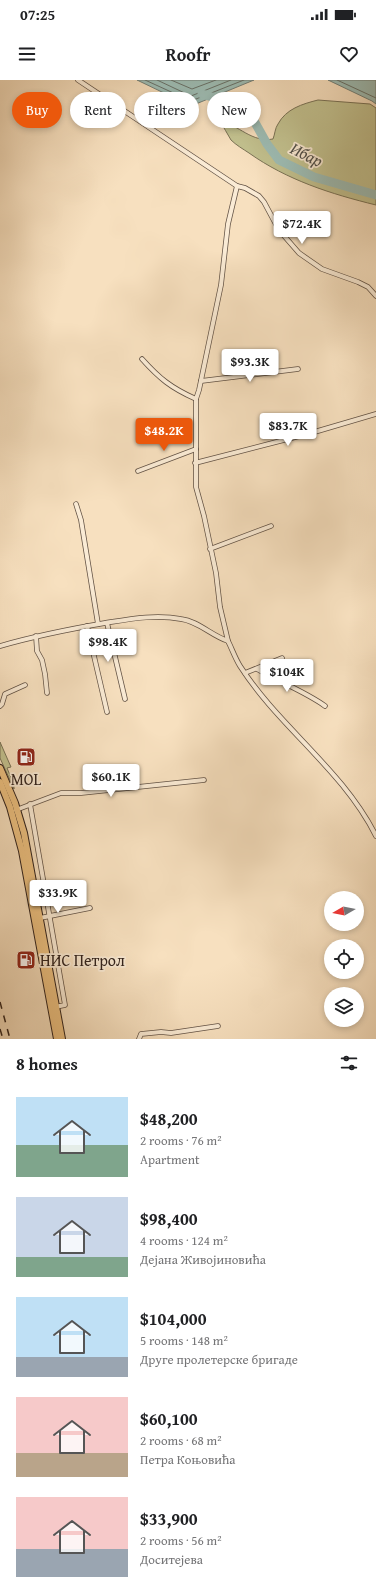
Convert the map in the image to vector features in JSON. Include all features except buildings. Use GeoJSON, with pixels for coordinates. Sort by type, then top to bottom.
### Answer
{"type":"FeatureCollection","features":[{"type":"Feature","properties":{"kind":"main road"},"geometry":{"type":"LineString","coordinates":[[0,768],[26,845],[40,918],[54,1007],[57,1039]]}},
{"type":"Feature","properties":{"kind":"main road"},"geometry":{"type":"LineString","coordinates":[[0,782],[14,810],[54,1007],[62,1039]]}},
{"type":"Feature","properties":{"kind":"street"},"geometry":{"type":"LineString","coordinates":[[78,80],[237,186],[245,188],[259,196],[264,202],[279,230],[299,253],[322,269],[368,287],[376,296]]}},
{"type":"Feature","properties":{"kind":"street"},"geometry":{"type":"LineString","coordinates":[[237,186],[228,224],[221,286],[196,399],[196,487],[204,516],[216,573],[220,607],[228,641],[237,661],[245,673],[289,729],[348,792],[370,824],[376,836]]}},
{"type":"Feature","properties":{"kind":"street"},"geometry":{"type":"LineString","coordinates":[[142,359],[171,387],[196,399]]}},
{"type":"Feature","properties":{"kind":"street"},"geometry":{"type":"LineString","coordinates":[[201,381],[298,369]]}},
{"type":"Feature","properties":{"kind":"street"},"geometry":{"type":"LineString","coordinates":[[195,463],[311,433],[376,414]]}},
{"type":"Feature","properties":{"kind":"street"},"geometry":{"type":"LineString","coordinates":[[138,471],[196,449]]}},
{"type":"Feature","properties":{"kind":"street"},"geometry":{"type":"LineString","coordinates":[[76,504],[81,520],[98,624]]}},
{"type":"Feature","properties":{"kind":"street"},"geometry":{"type":"LineString","coordinates":[[210,549],[271,526]]}},
{"type":"Feature","properties":{"kind":"street"},"geometry":{"type":"LineString","coordinates":[[0,646],[36,636],[87,626],[130,619],[159,617],[183,619],[219,638],[228,641]]}},
{"type":"Feature","properties":{"kind":"street"},"geometry":{"type":"LineString","coordinates":[[107,623],[125,699]]}},
{"type":"Feature","properties":{"kind":"street"},"geometry":{"type":"LineString","coordinates":[[87,626],[107,712]]}},
{"type":"Feature","properties":{"kind":"street"},"geometry":{"type":"LineString","coordinates":[[36,636],[37,651],[42,660],[47,693]]}},
{"type":"Feature","properties":{"kind":"street"},"geometry":{"type":"LineString","coordinates":[[245,673],[282,658]]}},
{"type":"Feature","properties":{"kind":"street"},"geometry":{"type":"LineString","coordinates":[[257,668],[276,680],[292,686],[325,706]]}},
{"type":"Feature","properties":{"kind":"street"},"geometry":{"type":"LineString","coordinates":[[0,706],[5,694],[25,685]]}},
{"type":"Feature","properties":{"kind":"street"},"geometry":{"type":"LineString","coordinates":[[14,810],[63,792],[81,793],[204,780]]}},
{"type":"Feature","properties":{"kind":"street"},"geometry":{"type":"LineString","coordinates":[[30,804],[65,1005],[54,1007]]}},
{"type":"Feature","properties":{"kind":"street"},"geometry":{"type":"LineString","coordinates":[[40,918],[90,908]]}},
{"type":"Feature","properties":{"kind":"street"},"geometry":{"type":"LineString","coordinates":[[139,1039],[141,1034],[161,1032],[171,1033],[218,1026]]}},
{"type":"Feature","properties":{"kind":"shaded area"},"geometry":{"type":"Polygon","coordinates":[[[318,100],[370,104],[376,108],[376,205],[326,191],[279,171],[264,163],[233,142],[224,128],[237,128],[252,136],[265,140],[273,139],[277,126],[285,114],[306,103],[318,100]]]}},
{"type":"Feature","properties":{"kind":"shaded area"},"geometry":{"type":"Polygon","coordinates":[[[0,742],[11,767],[7,768],[14,785],[14,789],[0,758],[0,742]]]}},
{"type":"Feature","properties":{"kind":"water"},"geometry":{"type":"Polygon","coordinates":[[[137,80],[254,80],[225,92],[207,92],[207,99],[199,103],[199,92],[162,92],[137,80]]]}},
{"type":"Feature","properties":{"kind":"water"},"geometry":{"type":"Polygon","coordinates":[[[328,80],[376,80],[376,104],[372,101],[328,80]]]}},
{"type":"Feature","properties":{"kind":"waterway","name":"Ибар"},"geometry":{"type":"LineString","coordinates":[[202,94],[242,106],[253,119],[267,144],[279,160],[314,177],[376,195]]}},
{"type":"Feature","properties":{"kind":"railway"},"geometry":{"type":"LineString","coordinates":[[0,1002],[10,1039]]}},
{"type":"Feature","properties":{"kind":"railway"},"geometry":{"type":"LineString","coordinates":[[0,1029],[3,1039]]}},
{"type":"Feature","properties":{"kind":"place","name":"MOL"},"geometry":{"type":"Point","coordinates":[26,757]}},
{"type":"Feature","properties":{"kind":"place","name":"НИС Петрол"},"geometry":{"type":"Point","coordinates":[26,960]}}]}
